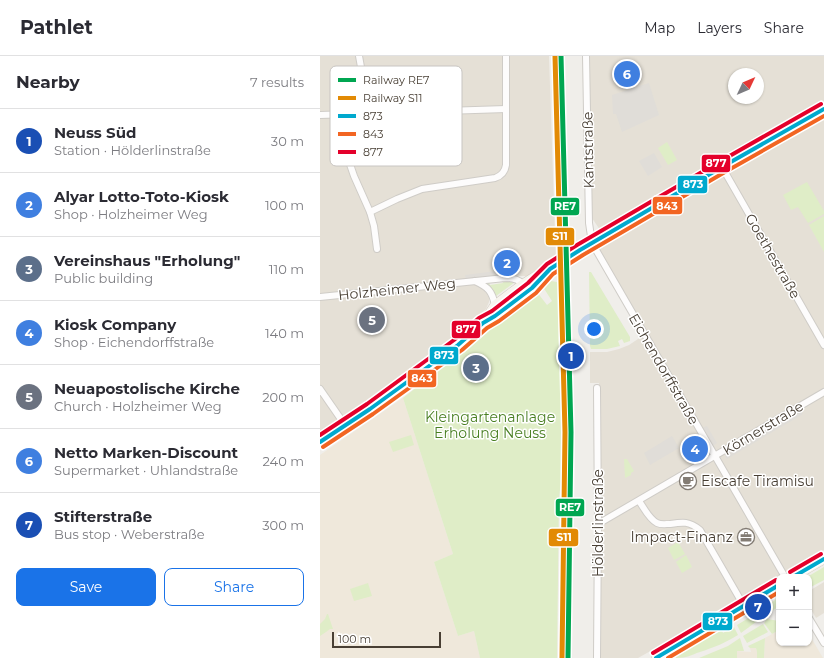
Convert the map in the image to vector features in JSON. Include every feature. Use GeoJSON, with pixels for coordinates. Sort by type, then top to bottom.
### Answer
{"type":"FeatureCollection","features":[{"type":"Feature","properties":{"kind":"main road"},"geometry":{"type":"LineString","coordinates":[[320,442],[420,374],[458,345],[483,323],[495,305],[523,284],[824,109]]}},
{"type":"Feature","properties":{"kind":"main road"},"geometry":{"type":"LineString","coordinates":[[798,574],[824,559]]}},
{"type":"Feature","properties":{"kind":"main road"},"geometry":{"type":"LineString","coordinates":[[656,658],[776,587]]}},
{"type":"Feature","properties":{"kind":"street"},"geometry":{"type":"LineString","coordinates":[[359,56],[360,66]]}},
{"type":"Feature","properties":{"kind":"street"},"geometry":{"type":"LineString","coordinates":[[370,212],[422,189],[495,178],[501,175],[505,170],[506,165],[506,56]]}},
{"type":"Feature","properties":{"kind":"street","name":"Kantstraße"},"geometry":{"type":"LineString","coordinates":[[588,56],[589,223],[592,243]]}},
{"type":"Feature","properties":{"kind":"street"},"geometry":{"type":"LineString","coordinates":[[462,110],[506,109]]}},
{"type":"Feature","properties":{"kind":"street"},"geometry":{"type":"LineString","coordinates":[[320,115],[330,115]]}},
{"type":"Feature","properties":{"kind":"street"},"geometry":{"type":"LineString","coordinates":[[350,166],[370,212],[374,226],[377,249]]}},
{"type":"Feature","properties":{"kind":"street","name":"Goethestraße"},"geometry":{"type":"LineString","coordinates":[[722,167],[824,345]]}},
{"type":"Feature","properties":{"kind":"street","name":"Eichendorffstraße"},"geometry":{"type":"LineString","coordinates":[[592,243],[783,574]]}},
{"type":"Feature","properties":{"kind":"street","name":"Holzheimer Weg"},"geometry":{"type":"LineString","coordinates":[[320,297],[474,280],[509,278],[520,281],[523,284]]}},
{"type":"Feature","properties":{"kind":"street","name":"Holzheimer Weg"},"geometry":{"type":"LineString","coordinates":[[474,280],[490,291],[494,298],[495,305]]}},
{"type":"Feature","properties":{"kind":"street","name":"Hölderlinstraße"},"geometry":{"type":"LineString","coordinates":[[597,388],[597,658]]}},
{"type":"Feature","properties":{"kind":"street"},"geometry":{"type":"LineString","coordinates":[[320,389],[345,426]]}},
{"type":"Feature","properties":{"kind":"street","name":"Körnerstraße"},"geometry":{"type":"LineString","coordinates":[[598,524],[824,392]]}},
{"type":"Feature","properties":{"kind":"street"},"geometry":{"type":"LineString","coordinates":[[639,501],[647,514],[657,523],[687,523],[694,525],[700,530],[744,606]]}},
{"type":"Feature","properties":{"kind":"street"},"geometry":{"type":"LineString","coordinates":[[812,623],[824,643]]}},
{"type":"Feature","properties":{"kind":"shaded area"},"geometry":{"type":"Polygon","coordinates":[[[320,56],[549,56],[556,264],[530,276],[507,276],[320,296],[320,56]]]}},
{"type":"Feature","properties":{"kind":"shaded area"},"geometry":{"type":"Polygon","coordinates":[[[587,56],[824,56],[824,103],[610,227],[600,230],[592,218],[587,56]]]}},
{"type":"Feature","properties":{"kind":"shaded area"},"geometry":{"type":"Polygon","coordinates":[[[649,83],[659,115],[622,132],[616,114],[613,114],[612,95],[649,83]]]}},
{"type":"Feature","properties":{"kind":"shaded area"},"geometry":{"type":"Polygon","coordinates":[[[824,115],[824,550],[786,574],[776,574],[776,580],[638,658],[601,658],[599,383],[590,383],[590,352],[607,352],[619,349],[629,345],[647,333],[598,246],[611,237],[824,115]]]}},
{"type":"Feature","properties":{"kind":"shaded area"},"geometry":{"type":"Polygon","coordinates":[[[654,153],[662,167],[648,176],[639,161],[654,153]]]}},
{"type":"Feature","properties":{"kind":"shaded area"},"geometry":{"type":"Polygon","coordinates":[[[512,269],[512,274],[466,280],[465,275],[512,269]]]}},
{"type":"Feature","properties":{"kind":"shaded area"},"geometry":{"type":"Polygon","coordinates":[[[473,282],[486,292],[489,297],[489,302],[486,309],[475,320],[344,419],[320,434],[320,298],[473,282]]]}},
{"type":"Feature","properties":{"kind":"shaded area"},"geometry":{"type":"Polygon","coordinates":[[[403,398],[453,554],[434,562],[458,636],[474,631],[480,658],[320,658],[320,455],[403,398]]]}},
{"type":"Feature","properties":{"kind":"shaded area"},"geometry":{"type":"Polygon","coordinates":[[[800,410],[803,414],[727,459],[724,454],[800,410]]]}},
{"type":"Feature","properties":{"kind":"shaded area"},"geometry":{"type":"Polygon","coordinates":[[[707,426],[717,443],[713,446],[702,428],[707,426]]]}},
{"type":"Feature","properties":{"kind":"shaded area"},"geometry":{"type":"Polygon","coordinates":[[[672,436],[679,448],[650,465],[644,453],[672,436]]]}},
{"type":"Feature","properties":{"kind":"shaded area"},"geometry":{"type":"Polygon","coordinates":[[[824,582],[824,613],[816,618],[812,611],[812,589],[824,582]]]}},
{"type":"Feature","properties":{"kind":"shaded area"},"geometry":{"type":"Polygon","coordinates":[[[776,632],[776,646],[812,646],[812,639],[823,658],[764,658],[765,638],[776,632]]]}},
{"type":"Feature","properties":{"kind":"shaded area"},"geometry":{"type":"Polygon","coordinates":[[[756,647],[757,658],[737,658],[737,651],[751,652],[750,648],[756,647]]]}},
{"type":"Feature","properties":{"kind":"green space"},"geometry":{"type":"Polygon","coordinates":[[[667,142],[677,160],[668,165],[658,148],[667,142]]]}},
{"type":"Feature","properties":{"kind":"green space"},"geometry":{"type":"Polygon","coordinates":[[[807,182],[824,211],[824,214],[808,223],[798,207],[791,210],[783,195],[807,182]]]}},
{"type":"Feature","properties":{"kind":"green space"},"geometry":{"type":"Polygon","coordinates":[[[824,216],[824,252],[809,225],[824,216]]]}},
{"type":"Feature","properties":{"kind":"green space"},"geometry":{"type":"Polygon","coordinates":[[[589,272],[591,272],[630,337],[630,341],[624,343],[622,339],[618,341],[620,346],[607,349],[591,349],[589,272]]]}},
{"type":"Feature","properties":{"kind":"green space"},"geometry":{"type":"Polygon","coordinates":[[[502,280],[510,280],[515,282],[496,296],[492,289],[484,283],[489,282],[490,285],[503,283],[502,280]]]}},
{"type":"Feature","properties":{"kind":"green space","name":"Kleingartenanlage Erholung Neuss"},"geometry":{"type":"Polygon","coordinates":[[[551,281],[557,282],[562,290],[565,435],[559,498],[557,658],[480,658],[474,631],[458,636],[434,562],[453,554],[403,398],[537,292],[547,305],[552,301],[543,287],[551,281]]]}},
{"type":"Feature","properties":{"kind":"green space"},"geometry":{"type":"Polygon","coordinates":[[[411,435],[414,445],[393,452],[389,442],[411,435]]]}},
{"type":"Feature","properties":{"kind":"green space"},"geometry":{"type":"Polygon","coordinates":[[[624,459],[627,459],[634,471],[631,475],[625,478],[624,459]]]}},
{"type":"Feature","properties":{"kind":"green space"},"geometry":{"type":"Polygon","coordinates":[[[678,542],[685,554],[674,560],[668,548],[678,542]]]}},
{"type":"Feature","properties":{"kind":"green space"},"geometry":{"type":"Polygon","coordinates":[[[686,555],[692,567],[682,573],[676,562],[686,555]]]}},
{"type":"Feature","properties":{"kind":"green space"},"geometry":{"type":"Polygon","coordinates":[[[824,567],[824,580],[812,586],[812,574],[824,567]]]}},
{"type":"Feature","properties":{"kind":"green space"},"geometry":{"type":"Polygon","coordinates":[[[368,583],[372,596],[354,601],[350,589],[368,583]]]}},
{"type":"Feature","properties":{"kind":"green space"},"geometry":{"type":"Polygon","coordinates":[[[776,599],[776,608],[764,617],[760,611],[776,599]]]}},
{"type":"Feature","properties":{"kind":"green space"},"geometry":{"type":"Polygon","coordinates":[[[757,613],[760,619],[741,633],[737,625],[757,613]]]}},
{"type":"Feature","properties":{"kind":"green space"},"geometry":{"type":"Polygon","coordinates":[[[327,614],[333,629],[330,629],[320,636],[320,624],[325,619],[327,614]]]}},
{"type":"Feature","properties":{"kind":"green space"},"geometry":{"type":"Polygon","coordinates":[[[767,619],[776,620],[776,632],[772,634],[764,623],[767,619]]]}},
{"type":"Feature","properties":{"kind":"green space"},"geometry":{"type":"Polygon","coordinates":[[[763,624],[768,632],[747,643],[743,636],[763,624]]]}},
{"type":"Feature","properties":{"kind":"green space"},"geometry":{"type":"Polygon","coordinates":[[[734,627],[738,635],[729,640],[715,647],[689,656],[676,658],[675,654],[686,648],[722,630],[723,633],[734,627]]]}},
{"type":"Feature","properties":{"kind":"green space"},"geometry":{"type":"Polygon","coordinates":[[[740,638],[744,651],[737,651],[737,658],[699,658],[728,646],[740,638]]]}},
{"type":"Feature","properties":{"kind":"green space"},"geometry":{"type":"Polygon","coordinates":[[[765,638],[764,658],[757,658],[756,648],[750,648],[748,646],[765,638]]]}},
{"type":"Feature","properties":{"kind":"rail line","name":"S11"},"geometry":{"type":"LineString","coordinates":[[555,56],[565,432],[562,658]]}},
{"type":"Feature","properties":{"kind":"rail line","name":"RE7"},"geometry":{"type":"LineString","coordinates":[[561,56],[571,432],[568,658]]}},
{"type":"Feature","properties":{"kind":"transit line","name":"877"},"geometry":{"type":"LineString","coordinates":[[320,435],[367,404],[454,340],[479,318],[492,311],[528,283],[547,264],[719,162],[821,104]]}},
{"type":"Feature","properties":{"kind":"transit line","name":"873"},"geometry":{"type":"LineString","coordinates":[[320,442],[370,409],[458,345],[483,323],[495,316],[532,288],[550,269],[722,167],[824,109]]}},
{"type":"Feature","properties":{"kind":"transit line","name":"843"},"geometry":{"type":"LineString","coordinates":[[323,447],[373,414],[462,350],[487,328],[499,321],[536,293],[553,274],[725,172],[824,116]]}},
{"type":"Feature","properties":{"kind":"transit line","name":"877"},"geometry":{"type":"LineString","coordinates":[[790,572],[821,554]]}},
{"type":"Feature","properties":{"kind":"transit line","name":"873"},"geometry":{"type":"LineString","coordinates":[[798,574],[824,559]]}},
{"type":"Feature","properties":{"kind":"transit line","name":"877"},"geometry":{"type":"LineString","coordinates":[[653,653],[776,580]]}},
{"type":"Feature","properties":{"kind":"transit line","name":"873"},"geometry":{"type":"LineString","coordinates":[[656,658],[776,587]]}},
{"type":"Feature","properties":{"kind":"transit line","name":"843"},"geometry":{"type":"LineString","coordinates":[[668,658],[776,594]]}},
{"type":"Feature","properties":{"kind":"place","name":"Netto Marken-Discount"},"geometry":{"type":"Point","coordinates":[627,74]}},
{"type":"Feature","properties":{"kind":"place","name":"Alyar Lotto-Toto-Kiosk"},"geometry":{"type":"Point","coordinates":[507,263]}},
{"type":"Feature","properties":{"kind":"place","name":"Neuapostolische Kirche"},"geometry":{"type":"Point","coordinates":[372,320]}},
{"type":"Feature","properties":{"kind":"place","name":"Neuss Süd"},"geometry":{"type":"Point","coordinates":[571,356]}},
{"type":"Feature","properties":{"kind":"place","name":"Vereinshaus \"Erholung\""},"geometry":{"type":"Point","coordinates":[476,368]}},
{"type":"Feature","properties":{"kind":"place","name":"Kiosk Company"},"geometry":{"type":"Point","coordinates":[695,449]}},
{"type":"Feature","properties":{"kind":"place","name":"Eiscafe Tiramisu"},"geometry":{"type":"Point","coordinates":[688,481]}},
{"type":"Feature","properties":{"kind":"place","name":"Impact-Finanz"},"geometry":{"type":"Point","coordinates":[746,537]}},
{"type":"Feature","properties":{"kind":"place","name":"Stifterstraße"},"geometry":{"type":"Point","coordinates":[758,607]}}]}
